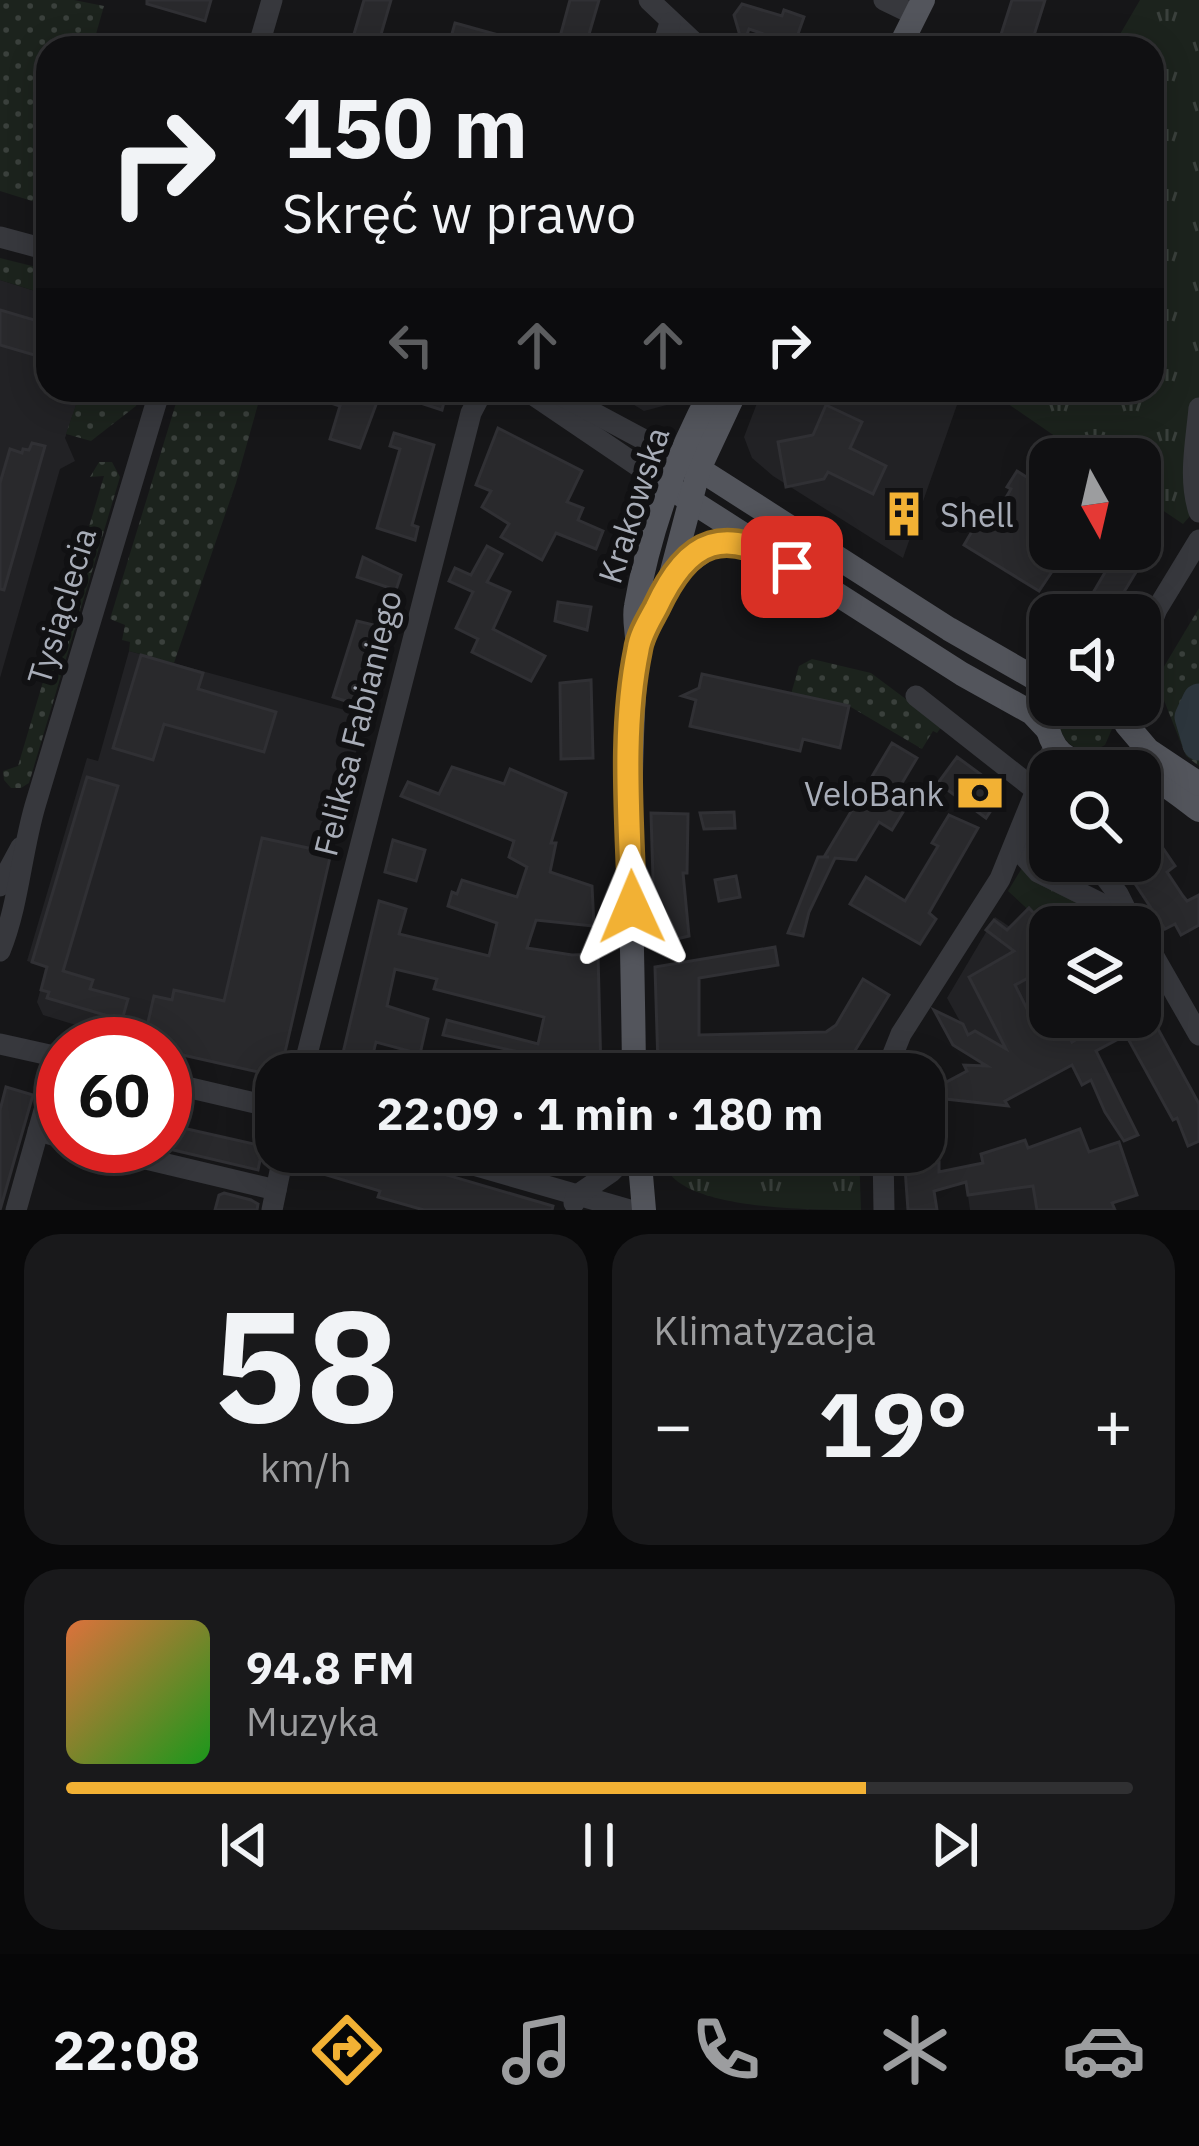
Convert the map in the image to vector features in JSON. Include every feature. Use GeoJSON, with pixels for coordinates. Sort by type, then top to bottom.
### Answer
{"type":"FeatureCollection","features":[{"type":"Feature","properties":{"kind":"main road"},"geometry":{"type":"LineString","coordinates":[[904,36],[919,7]]}},
{"type":"Feature","properties":{"kind":"main road","name":"Krakowska"},"geometry":{"type":"LineString","coordinates":[[634,1053],[630,735],[638,645],[634,611],[708,402]]}},
{"type":"Feature","properties":{"kind":"main road","name":"Krakowska"},"geometry":{"type":"LineString","coordinates":[[689,464],[728,402]]}},
{"type":"Feature","properties":{"kind":"main road"},"geometry":{"type":"LineString","coordinates":[[689,464],[1029,675]]}},
{"type":"Feature","properties":{"kind":"main road"},"geometry":{"type":"LineString","coordinates":[[679,494],[962,674],[1032,713],[1071,750]]}},
{"type":"Feature","properties":{"kind":"main road","name":"Krakowska"},"geometry":{"type":"LineString","coordinates":[[638,645],[671,575],[679,494]]}},
{"type":"Feature","properties":{"kind":"main road"},"geometry":{"type":"LineString","coordinates":[[671,575],[713,544],[758,545]]}},
{"type":"Feature","properties":{"kind":"main road"},"geometry":{"type":"LineString","coordinates":[[1110,750],[1121,744],[1123,726]]}},
{"type":"Feature","properties":{"kind":"main road"},"geometry":{"type":"LineString","coordinates":[[1132,726],[1148,750],[1199,784]]}},
{"type":"Feature","properties":{"kind":"main road"},"geometry":{"type":"LineString","coordinates":[[1161,784],[1199,810]]}},
{"type":"Feature","properties":{"kind":"main road"},"geometry":{"type":"LineString","coordinates":[[638,1173],[644,1210]]}},
{"type":"Feature","properties":{"kind":"street"},"geometry":{"type":"LineString","coordinates":[[262,36],[272,0]]}},
{"type":"Feature","properties":{"kind":"street"},"geometry":{"type":"LineString","coordinates":[[649,0],[686,36]]}},
{"type":"Feature","properties":{"kind":"street"},"geometry":{"type":"LineString","coordinates":[[884,0],[919,7]]}},
{"type":"Feature","properties":{"kind":"street"},"geometry":{"type":"LineString","coordinates":[[666,36],[670,23]]}},
{"type":"Feature","properties":{"kind":"street"},"geometry":{"type":"LineString","coordinates":[[0,237],[36,247]]}},
{"type":"Feature","properties":{"kind":"street","name":"Tysiąclecia"},"geometry":{"type":"LineString","coordinates":[[0,951],[22,878],[25,842],[156,402]]}},
{"type":"Feature","properties":{"kind":"street","name":"Feliksa Fabianiego"},"geometry":{"type":"LineString","coordinates":[[307,1053],[477,402]]}},
{"type":"Feature","properties":{"kind":"street"},"geometry":{"type":"LineString","coordinates":[[544,402],[679,494]]}},
{"type":"Feature","properties":{"kind":"street"},"geometry":{"type":"LineString","coordinates":[[573,402],[689,464]]}},
{"type":"Feature","properties":{"kind":"street"},"geometry":{"type":"LineString","coordinates":[[1199,408],[1193,468],[1199,512]]}},
{"type":"Feature","properties":{"kind":"street"},"geometry":{"type":"LineString","coordinates":[[1161,597],[1199,540]]}},
{"type":"Feature","properties":{"kind":"street"},"geometry":{"type":"LineString","coordinates":[[916,696],[1029,785]]}},
{"type":"Feature","properties":{"kind":"street"},"geometry":{"type":"LineString","coordinates":[[894,1053],[901,1034],[1029,830]]}},
{"type":"Feature","properties":{"kind":"street","name":"Tysiąclecia"},"geometry":{"type":"LineString","coordinates":[[0,886],[25,842]]}},
{"type":"Feature","properties":{"kind":"street"},"geometry":{"type":"LineString","coordinates":[[1016,847],[1038,872],[1100,906]]}},
{"type":"Feature","properties":{"kind":"street"},"geometry":{"type":"LineString","coordinates":[[1161,970],[1199,1035]]}},
{"type":"Feature","properties":{"kind":"street"},"geometry":{"type":"LineString","coordinates":[[0,1044],[36,1052]]}},
{"type":"Feature","properties":{"kind":"street"},"geometry":{"type":"LineString","coordinates":[[192,1088],[255,1103]]}},
{"type":"Feature","properties":{"kind":"street"},"geometry":{"type":"LineString","coordinates":[[16,1210],[36,1138]]}},
{"type":"Feature","properties":{"kind":"street"},"geometry":{"type":"LineString","coordinates":[[185,1173],[274,1200]]}},
{"type":"Feature","properties":{"kind":"street"},"geometry":{"type":"LineString","coordinates":[[488,1173],[574,1203],[630,1210]]}},
{"type":"Feature","properties":{"kind":"street"},"geometry":{"type":"LineString","coordinates":[[574,1203],[610,1173]]}},
{"type":"Feature","properties":{"kind":"street"},"geometry":{"type":"LineString","coordinates":[[883,1173],[884,1210]]}},
{"type":"Feature","properties":{"kind":"shaded area"},"geometry":{"type":"Polygon","coordinates":[[[0,280],[36,291],[36,402],[77,402],[65,438],[75,461],[60,469],[0,678],[0,280]]]}},
{"type":"Feature","properties":{"kind":"shaded area"},"geometry":{"type":"Polygon","coordinates":[[[629,402],[678,402],[644,411],[629,402]]]}},
{"type":"Feature","properties":{"kind":"shaded area"},"geometry":{"type":"Polygon","coordinates":[[[757,402],[958,402],[903,558],[773,476],[752,458],[744,437],[757,402]]]}},
{"type":"Feature","properties":{"kind":"shaded area"},"geometry":{"type":"Polygon","coordinates":[[[129,651],[367,716],[336,817],[285,1053],[255,1053],[255,1071],[192,1057],[192,1017],[43,1015],[37,1002],[47,967],[27,961],[87,758],[98,761],[129,651]]]}},
{"type":"Feature","properties":{"kind":"shaded area"},"geometry":{"type":"Polygon","coordinates":[[[995,917],[1029,940],[1029,1036],[982,1061],[947,998],[995,917]]]}},
{"type":"Feature","properties":{"kind":"shaded area"},"geometry":{"type":"Polygon","coordinates":[[[1070,1149],[1096,1210],[970,1210],[966,1182],[1070,1149]]]}},
{"type":"Feature","properties":{"kind":"green space"},"geometry":{"type":"Polygon","coordinates":[[[0,0],[74,0],[104,6],[95,36],[36,36],[36,202],[0,191],[0,0]]]}},
{"type":"Feature","properties":{"kind":"green space"},"geometry":{"type":"Polygon","coordinates":[[[1140,0],[1199,0],[1199,506],[1183,524],[1161,509],[1161,438],[1058,438],[1005,402],[1164,402],[1164,36],[1119,36],[1140,0]]]}},
{"type":"Feature","properties":{"kind":"green space"},"geometry":{"type":"Polygon","coordinates":[[[0,258],[36,267],[36,291],[0,280],[0,258]]]}},
{"type":"Feature","properties":{"kind":"green space"},"geometry":{"type":"Polygon","coordinates":[[[77,402],[138,402],[91,441],[66,434],[77,402]]]}},
{"type":"Feature","properties":{"kind":"green space"},"geometry":{"type":"Polygon","coordinates":[[[176,402],[259,402],[174,663],[129,651],[130,642],[122,640],[125,625],[110,619],[176,402]]]}},
{"type":"Feature","properties":{"kind":"green space"},"geometry":{"type":"Polygon","coordinates":[[[99,462],[112,462],[120,477],[29,783],[11,788],[3,771],[18,766],[104,476],[90,477],[99,462]]]}},
{"type":"Feature","properties":{"kind":"green space"},"geometry":{"type":"Polygon","coordinates":[[[1199,608],[1199,766],[1186,756],[1161,693],[1161,672],[1199,608]]]}},
{"type":"Feature","properties":{"kind":"green space"},"geometry":{"type":"Polygon","coordinates":[[[812,659],[871,673],[942,726],[922,749],[849,706],[791,694],[799,666],[812,659]]]}},
{"type":"Feature","properties":{"kind":"green space"},"geometry":{"type":"Polygon","coordinates":[[[1113,726],[1105,745],[1085,750],[1068,742],[1060,729],[1113,726]]]}},
{"type":"Feature","properties":{"kind":"green space"},"geometry":{"type":"Polygon","coordinates":[[[1022,868],[1029,872],[1029,882],[1048,882],[1094,906],[1029,906],[1029,910],[1008,891],[1022,868]]]}},
{"type":"Feature","properties":{"kind":"green space"},"geometry":{"type":"Polygon","coordinates":[[[670,1173],[860,1173],[861,1210],[740,1203],[684,1186],[670,1173]]]}},
{"type":"Feature","properties":{"kind":"building"},"geometry":{"type":"Polygon","coordinates":[[[147,0],[211,0],[205,21],[147,4],[147,0]]]}},
{"type":"Feature","properties":{"kind":"building"},"geometry":{"type":"Polygon","coordinates":[[[364,0],[391,0],[380,36],[354,36],[364,0]]]}},
{"type":"Feature","properties":{"kind":"building"},"geometry":{"type":"Polygon","coordinates":[[[570,0],[599,0],[588,36],[560,36],[570,0]]]}},
{"type":"Feature","properties":{"kind":"building"},"geometry":{"type":"Polygon","coordinates":[[[1012,0],[1045,0],[1034,36],[1001,36],[1012,0]]]}},
{"type":"Feature","properties":{"kind":"building"},"geometry":{"type":"Polygon","coordinates":[[[742,4],[804,17],[797,36],[769,36],[749,29],[747,36],[740,36],[734,15],[742,4]]]}},
{"type":"Feature","properties":{"kind":"building"},"geometry":{"type":"Polygon","coordinates":[[[455,23],[495,34],[494,36],[451,36],[455,23]]]}},
{"type":"Feature","properties":{"kind":"building"},"geometry":{"type":"Polygon","coordinates":[[[0,310],[36,320],[36,356],[0,345],[0,310]]]}},
{"type":"Feature","properties":{"kind":"building"},"geometry":{"type":"Polygon","coordinates":[[[328,402],[377,402],[360,448],[330,439],[340,406],[328,402]]]}},
{"type":"Feature","properties":{"kind":"building"},"geometry":{"type":"Polygon","coordinates":[[[418,402],[444,402],[442,410],[418,402]]]}},
{"type":"Feature","properties":{"kind":"building"},"geometry":{"type":"Polygon","coordinates":[[[826,405],[862,422],[850,448],[886,466],[873,494],[828,472],[824,479],[786,487],[778,442],[813,435],[826,405]]]}},
{"type":"Feature","properties":{"kind":"building"},"geometry":{"type":"Polygon","coordinates":[[[498,428],[582,471],[567,502],[583,508],[578,520],[603,531],[596,549],[556,533],[542,560],[501,537],[509,524],[482,507],[491,491],[476,485],[498,428]]]}},
{"type":"Feature","properties":{"kind":"building"},"geometry":{"type":"Polygon","coordinates":[[[394,433],[434,445],[412,525],[418,527],[415,540],[377,528],[400,449],[390,446],[394,433]]]}},
{"type":"Feature","properties":{"kind":"building"},"geometry":{"type":"Polygon","coordinates":[[[32,443],[45,446],[4,590],[0,589],[0,483],[10,449],[22,453],[32,443]]]}},
{"type":"Feature","properties":{"kind":"building"},"geometry":{"type":"Polygon","coordinates":[[[1017,471],[1029,479],[1029,570],[1053,570],[1039,591],[964,545],[977,523],[987,530],[1011,489],[1007,487],[1017,471]]]}},
{"type":"Feature","properties":{"kind":"building","name":"Shell"},"geometry":{"type":"Polygon","coordinates":[[[900,494],[919,501],[913,519],[907,518],[902,530],[890,525],[900,494]]]}},
{"type":"Feature","properties":{"kind":"building"},"geometry":{"type":"Polygon","coordinates":[[[487,546],[502,554],[487,582],[510,592],[493,629],[545,656],[531,681],[472,652],[478,639],[456,628],[473,592],[449,581],[455,568],[471,575],[487,546]]]}},
{"type":"Feature","properties":{"kind":"building"},"geometry":{"type":"Polygon","coordinates":[[[363,557],[401,575],[396,590],[357,577],[363,557]]]}},
{"type":"Feature","properties":{"kind":"building"},"geometry":{"type":"Polygon","coordinates":[[[1106,570],[1137,570],[1123,594],[1092,594],[1106,570]]]}},
{"type":"Feature","properties":{"kind":"building"},"geometry":{"type":"Polygon","coordinates":[[[558,602],[591,607],[587,630],[555,621],[558,602]]]}},
{"type":"Feature","properties":{"kind":"building"},"geometry":{"type":"Polygon","coordinates":[[[357,621],[386,628],[365,707],[333,697],[357,621]]]}},
{"type":"Feature","properties":{"kind":"building"},"geometry":{"type":"Polygon","coordinates":[[[141,655],[203,673],[198,689],[276,712],[264,752],[164,724],[153,760],[113,748],[141,655]]]}},
{"type":"Feature","properties":{"kind":"building"},"geometry":{"type":"Polygon","coordinates":[[[702,674],[849,706],[840,748],[803,739],[800,751],[690,726],[696,700],[682,696],[699,688],[702,674]]]}},
{"type":"Feature","properties":{"kind":"building"},"geometry":{"type":"Polygon","coordinates":[[[591,680],[593,758],[561,759],[560,683],[591,680]]]}},
{"type":"Feature","properties":{"kind":"building"},"geometry":{"type":"Polygon","coordinates":[[[892,743],[917,758],[896,793],[911,799],[892,830],[879,822],[856,860],[835,858],[803,936],[788,933],[818,857],[824,857],[892,743]]]}},
{"type":"Feature","properties":{"kind":"building","name":"VeloBank"},"geometry":{"type":"Polygon","coordinates":[[[957,757],[998,787],[999,798],[986,818],[938,783],[957,757]]]}},
{"type":"Feature","properties":{"kind":"building"},"geometry":{"type":"Polygon","coordinates":[[[452,767],[504,784],[510,769],[566,793],[551,843],[556,843],[550,872],[592,886],[594,926],[536,920],[527,948],[598,954],[600,1053],[523,1053],[443,1035],[447,1020],[538,1044],[544,1017],[434,989],[437,979],[395,969],[387,1006],[428,1019],[420,1053],[376,1042],[373,1053],[343,1053],[379,901],[406,909],[399,934],[489,956],[497,923],[448,906],[452,892],[457,894],[462,880],[517,897],[527,867],[509,857],[514,841],[401,796],[408,782],[439,794],[452,767]]]}},
{"type":"Feature","properties":{"kind":"building"},"geometry":{"type":"Polygon","coordinates":[[[87,777],[118,786],[63,971],[93,980],[90,989],[128,999],[123,1017],[47,998],[49,992],[41,990],[47,967],[32,962],[87,777]]]}},
{"type":"Feature","properties":{"kind":"building"},"geometry":{"type":"Polygon","coordinates":[[[734,812],[735,828],[704,829],[700,813],[734,812]]]}},
{"type":"Feature","properties":{"kind":"building"},"geometry":{"type":"Polygon","coordinates":[[[651,813],[688,814],[687,873],[683,873],[689,936],[655,944],[651,813]]]}},
{"type":"Feature","properties":{"kind":"building"},"geometry":{"type":"Polygon","coordinates":[[[949,815],[978,828],[929,913],[936,919],[920,944],[850,904],[866,877],[905,901],[938,846],[932,843],[949,815]]]}},
{"type":"Feature","properties":{"kind":"building"},"geometry":{"type":"Polygon","coordinates":[[[262,838],[331,853],[285,1053],[255,1053],[255,1071],[192,1057],[192,1017],[149,1017],[154,996],[172,1000],[174,990],[224,1001],[262,838]]]}},
{"type":"Feature","properties":{"kind":"building"},"geometry":{"type":"Polygon","coordinates":[[[393,840],[425,850],[416,881],[385,872],[393,840]]]}},
{"type":"Feature","properties":{"kind":"building"},"geometry":{"type":"Polygon","coordinates":[[[1161,845],[1175,866],[1167,872],[1183,896],[1187,901],[1199,895],[1199,925],[1181,935],[1175,924],[1165,929],[1161,906],[1150,906],[1134,882],[1161,882],[1161,845]]]}},
{"type":"Feature","properties":{"kind":"building"},"geometry":{"type":"Polygon","coordinates":[[[736,876],[740,897],[719,901],[715,880],[736,876]]]}},
{"type":"Feature","properties":{"kind":"building"},"geometry":{"type":"Polygon","coordinates":[[[1029,908],[1029,977],[1015,985],[1029,1013],[1029,1038],[1070,1038],[1072,1042],[1120,1038],[1096,1051],[1138,1135],[1124,1141],[1091,1080],[1082,1085],[1072,1065],[1005,1101],[1008,1106],[946,1099],[945,1083],[967,1071],[964,1065],[987,1066],[953,1045],[934,1010],[963,1024],[968,1035],[975,1031],[1006,1049],[969,977],[1014,951],[986,930],[994,920],[1007,930],[1029,908]]]}},
{"type":"Feature","properties":{"kind":"building"},"geometry":{"type":"Polygon","coordinates":[[[775,947],[778,965],[699,978],[699,1035],[826,1032],[836,1025],[863,979],[889,995],[854,1053],[658,1053],[655,967],[775,947]]]}},
{"type":"Feature","properties":{"kind":"building"},"geometry":{"type":"Polygon","coordinates":[[[1161,1034],[1199,1104],[1199,1141],[1188,1146],[1177,1118],[1173,1120],[1128,1038],[1161,1034]]]}},
{"type":"Feature","properties":{"kind":"building"},"geometry":{"type":"Polygon","coordinates":[[[6,1087],[33,1095],[0,1210],[0,1110],[6,1087]]]}},
{"type":"Feature","properties":{"kind":"building"},"geometry":{"type":"Polygon","coordinates":[[[1080,1129],[1089,1152],[1119,1142],[1137,1195],[1112,1203],[1115,1210],[1037,1210],[1033,1186],[968,1195],[966,1182],[934,1191],[937,1210],[908,1210],[905,1173],[945,1173],[983,1163],[981,1154],[1025,1140],[1028,1148],[1080,1129]]]}},
{"type":"Feature","properties":{"kind":"building"},"geometry":{"type":"Polygon","coordinates":[[[192,1130],[255,1144],[255,1169],[192,1154],[192,1130]]]}},
{"type":"Feature","properties":{"kind":"building"},"geometry":{"type":"Polygon","coordinates":[[[320,1173],[440,1173],[553,1206],[552,1210],[424,1210],[378,1197],[380,1191],[320,1173]]]}},
{"type":"Feature","properties":{"kind":"building"},"geometry":{"type":"Polygon","coordinates":[[[224,1193],[251,1200],[258,1204],[257,1210],[215,1210],[224,1193]]]}},
{"type":"Feature","properties":{"kind":"waterway"},"geometry":{"type":"LineString","coordinates":[[1199,700],[1191,717],[1199,744]]}},
{"type":"Feature","properties":{"kind":"place","name":"Shell"},"geometry":{"type":"Point","coordinates":[904,514]}},
{"type":"Feature","properties":{"kind":"place","name":"VeloBank"},"geometry":{"type":"Point","coordinates":[980,793]}},
{"type":"Feature","properties":{"kind":"route"},"geometry":{"type":"LineString","coordinates":[[632,907],[630,735],[638,645],[671,575],[704,547],[735,542],[758,545],[792,567]]}}]}
